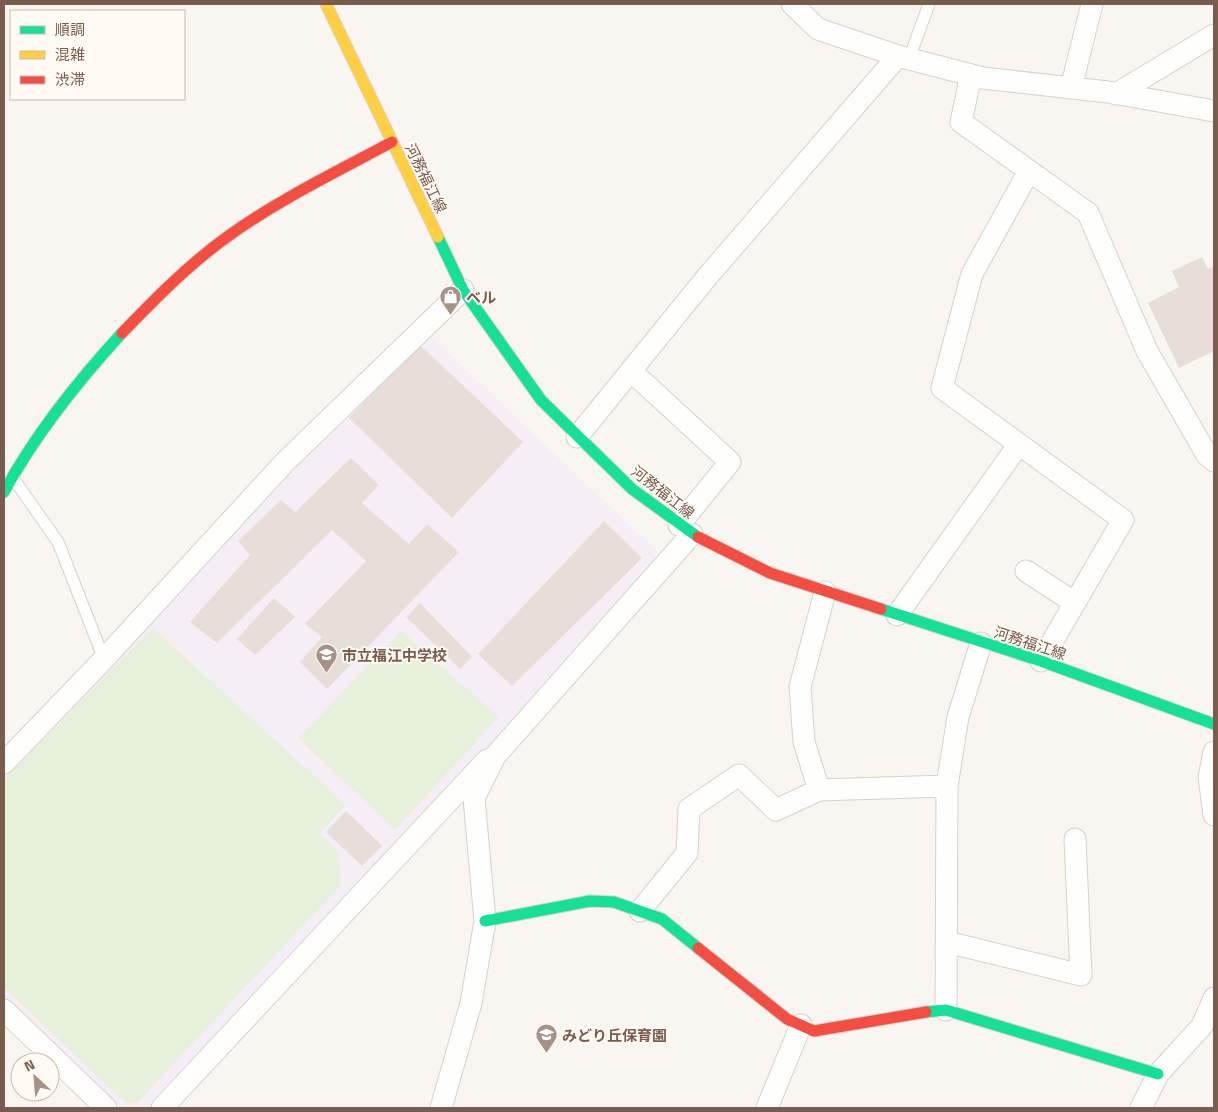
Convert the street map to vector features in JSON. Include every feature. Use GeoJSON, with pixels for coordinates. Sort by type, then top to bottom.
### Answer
{"type":"FeatureCollection","features":[{"type":"Feature","properties":{"kind":"street","name":"河務福江線"},"geometry":{"type":"LineString","coordinates":[[326,4],[463,290],[541,400],[632,489],[686,529],[770,573],[1041,661],[1214,724]]}},
{"type":"Feature","properties":{"kind":"street"},"geometry":{"type":"LineString","coordinates":[[792,4],[818,29],[904,58],[971,75],[1116,94],[1214,111]]}},
{"type":"Feature","properties":{"kind":"street"},"geometry":{"type":"LineString","coordinates":[[1071,88],[1092,4]]}},
{"type":"Feature","properties":{"kind":"street"},"geometry":{"type":"LineString","coordinates":[[1116,94],[1214,35]]}},
{"type":"Feature","properties":{"kind":"street"},"geometry":{"type":"LineString","coordinates":[[577,437],[707,277],[904,58]]}},
{"type":"Feature","properties":{"kind":"street"},"geometry":{"type":"LineString","coordinates":[[971,75],[961,122],[1088,213],[1147,351],[1207,455],[1214,461]]}},
{"type":"Feature","properties":{"kind":"street"},"geometry":{"type":"LineString","coordinates":[[4,492],[12,476],[66,395],[127,327],[193,264],[238,229],[276,205],[392,142]]}},
{"type":"Feature","properties":{"kind":"street"},"geometry":{"type":"LineString","coordinates":[[1029,170],[972,274],[942,388],[1123,520],[1041,661]]}},
{"type":"Feature","properties":{"kind":"street"},"geometry":{"type":"LineString","coordinates":[[4,763],[104,659],[285,462],[463,290]]}},
{"type":"Feature","properties":{"kind":"street"},"geometry":{"type":"LineString","coordinates":[[441,1108],[471,1003],[485,921],[474,798],[495,756],[686,529],[730,462],[630,371]]}},
{"type":"Feature","properties":{"kind":"street"},"geometry":{"type":"LineString","coordinates":[[897,615],[1019,444]]}},
{"type":"Feature","properties":{"kind":"street"},"geometry":{"type":"LineString","coordinates":[[1026,571],[1074,604]]}},
{"type":"Feature","properties":{"kind":"street"},"geometry":{"type":"LineString","coordinates":[[819,790],[804,742],[800,687],[825,592]]}},
{"type":"Feature","properties":{"kind":"street"},"geometry":{"type":"LineString","coordinates":[[946,1010],[947,786],[958,717],[981,643]]}},
{"type":"Feature","properties":{"kind":"street"},"geometry":{"type":"LineString","coordinates":[[1214,752],[1210,777],[1214,815]]}},
{"type":"Feature","properties":{"kind":"street"},"geometry":{"type":"LineString","coordinates":[[162,1108],[408,847],[483,762],[495,756]]}},
{"type":"Feature","properties":{"kind":"street"},"geometry":{"type":"LineString","coordinates":[[640,911],[687,853],[689,809],[739,775],[776,810],[819,790],[947,786]]}},
{"type":"Feature","properties":{"kind":"street"},"geometry":{"type":"LineString","coordinates":[[947,942],[1081,975],[1074,839]]}},
{"type":"Feature","properties":{"kind":"street"},"geometry":{"type":"LineString","coordinates":[[485,921],[590,901],[614,902],[662,918],[787,1019],[814,1031],[882,1018],[946,1010],[1158,1074]]}},
{"type":"Feature","properties":{"kind":"street"},"geometry":{"type":"LineString","coordinates":[[1141,1108],[1158,1074],[1202,1026],[1214,998]]}},
{"type":"Feature","properties":{"kind":"street"},"geometry":{"type":"LineString","coordinates":[[4,1010],[106,1108]]}},
{"type":"Feature","properties":{"kind":"street"},"geometry":{"type":"LineString","coordinates":[[767,1108],[802,1025]]}},
{"type":"Feature","properties":{"kind":"lane"},"geometry":{"type":"LineString","coordinates":[[904,58],[929,4]]}},
{"type":"Feature","properties":{"kind":"lane"},"geometry":{"type":"LineString","coordinates":[[4,467],[58,542],[104,659]]}},
{"type":"Feature","properties":{"kind":"shaded area","name":"市立福江中学校"},"geometry":{"type":"Polygon","coordinates":[[[424,330],[657,551],[647,577],[150,1108],[120,1108],[4,997],[4,772],[424,330]]]}},
{"type":"Feature","properties":{"kind":"green space"},"geometry":{"type":"Polygon","coordinates":[[[153,628],[346,805],[320,833],[339,854],[341,885],[138,1102],[127,1104],[4,988],[4,780],[153,628]]]}},
{"type":"Feature","properties":{"kind":"green space"},"geometry":{"type":"Polygon","coordinates":[[[401,631],[499,717],[395,830],[298,738],[401,631]]]}},
{"type":"Feature","properties":{"kind":"building"},"geometry":{"type":"Polygon","coordinates":[[[1202,257],[1208,269],[1214,266],[1214,351],[1179,368],[1148,303],[1179,287],[1172,271],[1202,257]]]}},
{"type":"Feature","properties":{"kind":"building"},"geometry":{"type":"Polygon","coordinates":[[[419,344],[523,442],[452,518],[349,418],[419,344]]]}},
{"type":"Feature","properties":{"kind":"building"},"geometry":{"type":"Polygon","coordinates":[[[351,458],[379,485],[362,503],[409,544],[427,524],[459,552],[327,689],[300,662],[322,637],[305,624],[366,561],[332,530],[217,643],[190,622],[250,555],[238,541],[281,500],[295,512],[351,458]]]}},
{"type":"Feature","properties":{"kind":"building"},"geometry":{"type":"Polygon","coordinates":[[[604,521],[642,558],[512,686],[478,654],[604,521]]]}},
{"type":"Feature","properties":{"kind":"building"},"geometry":{"type":"Polygon","coordinates":[[[274,598],[295,617],[255,655],[237,639],[274,598]]]}},
{"type":"Feature","properties":{"kind":"building"},"geometry":{"type":"Polygon","coordinates":[[[420,603],[472,657],[460,669],[406,617],[420,603]]]}},
{"type":"Feature","properties":{"kind":"building"},"geometry":{"type":"Polygon","coordinates":[[[346,811],[382,846],[362,866],[326,832],[346,811]]]}},
{"type":"Feature","properties":{"kind":"traffic: fast"},"geometry":{"type":"LineString","coordinates":[[438,237],[463,290],[541,400],[632,489],[698,537]]}},
{"type":"Feature","properties":{"kind":"traffic: fast"},"geometry":{"type":"LineString","coordinates":[[4,492],[16,470],[58,409],[122,333]]}},
{"type":"Feature","properties":{"kind":"traffic: fast"},"geometry":{"type":"LineString","coordinates":[[881,609],[1041,661],[1214,724]]}},
{"type":"Feature","properties":{"kind":"traffic: fast"},"geometry":{"type":"LineString","coordinates":[[485,921],[590,901],[614,902],[662,919],[698,948]]}},
{"type":"Feature","properties":{"kind":"traffic: fast"},"geometry":{"type":"LineString","coordinates":[[926,1012],[946,1010],[1158,1074]]}},
{"type":"Feature","properties":{"kind":"traffic: slow"},"geometry":{"type":"LineString","coordinates":[[326,4],[438,237]]}},
{"type":"Feature","properties":{"kind":"traffic: jam"},"geometry":{"type":"LineString","coordinates":[[122,333],[185,271],[227,237],[287,199],[392,142]]}},
{"type":"Feature","properties":{"kind":"traffic: jam"},"geometry":{"type":"LineString","coordinates":[[698,537],[770,573],[881,609]]}},
{"type":"Feature","properties":{"kind":"traffic: jam"},"geometry":{"type":"LineString","coordinates":[[698,948],[787,1019],[814,1031],[926,1012]]}},
{"type":"Feature","properties":{"kind":"place","name":"ベル"},"geometry":{"type":"Point","coordinates":[450,316]}},
{"type":"Feature","properties":{"kind":"place","name":"市立福江中学校"},"geometry":{"type":"Point","coordinates":[326,674]}},
{"type":"Feature","properties":{"kind":"place","name":"みどり丘保育園"},"geometry":{"type":"Point","coordinates":[546,1054]}}]}
